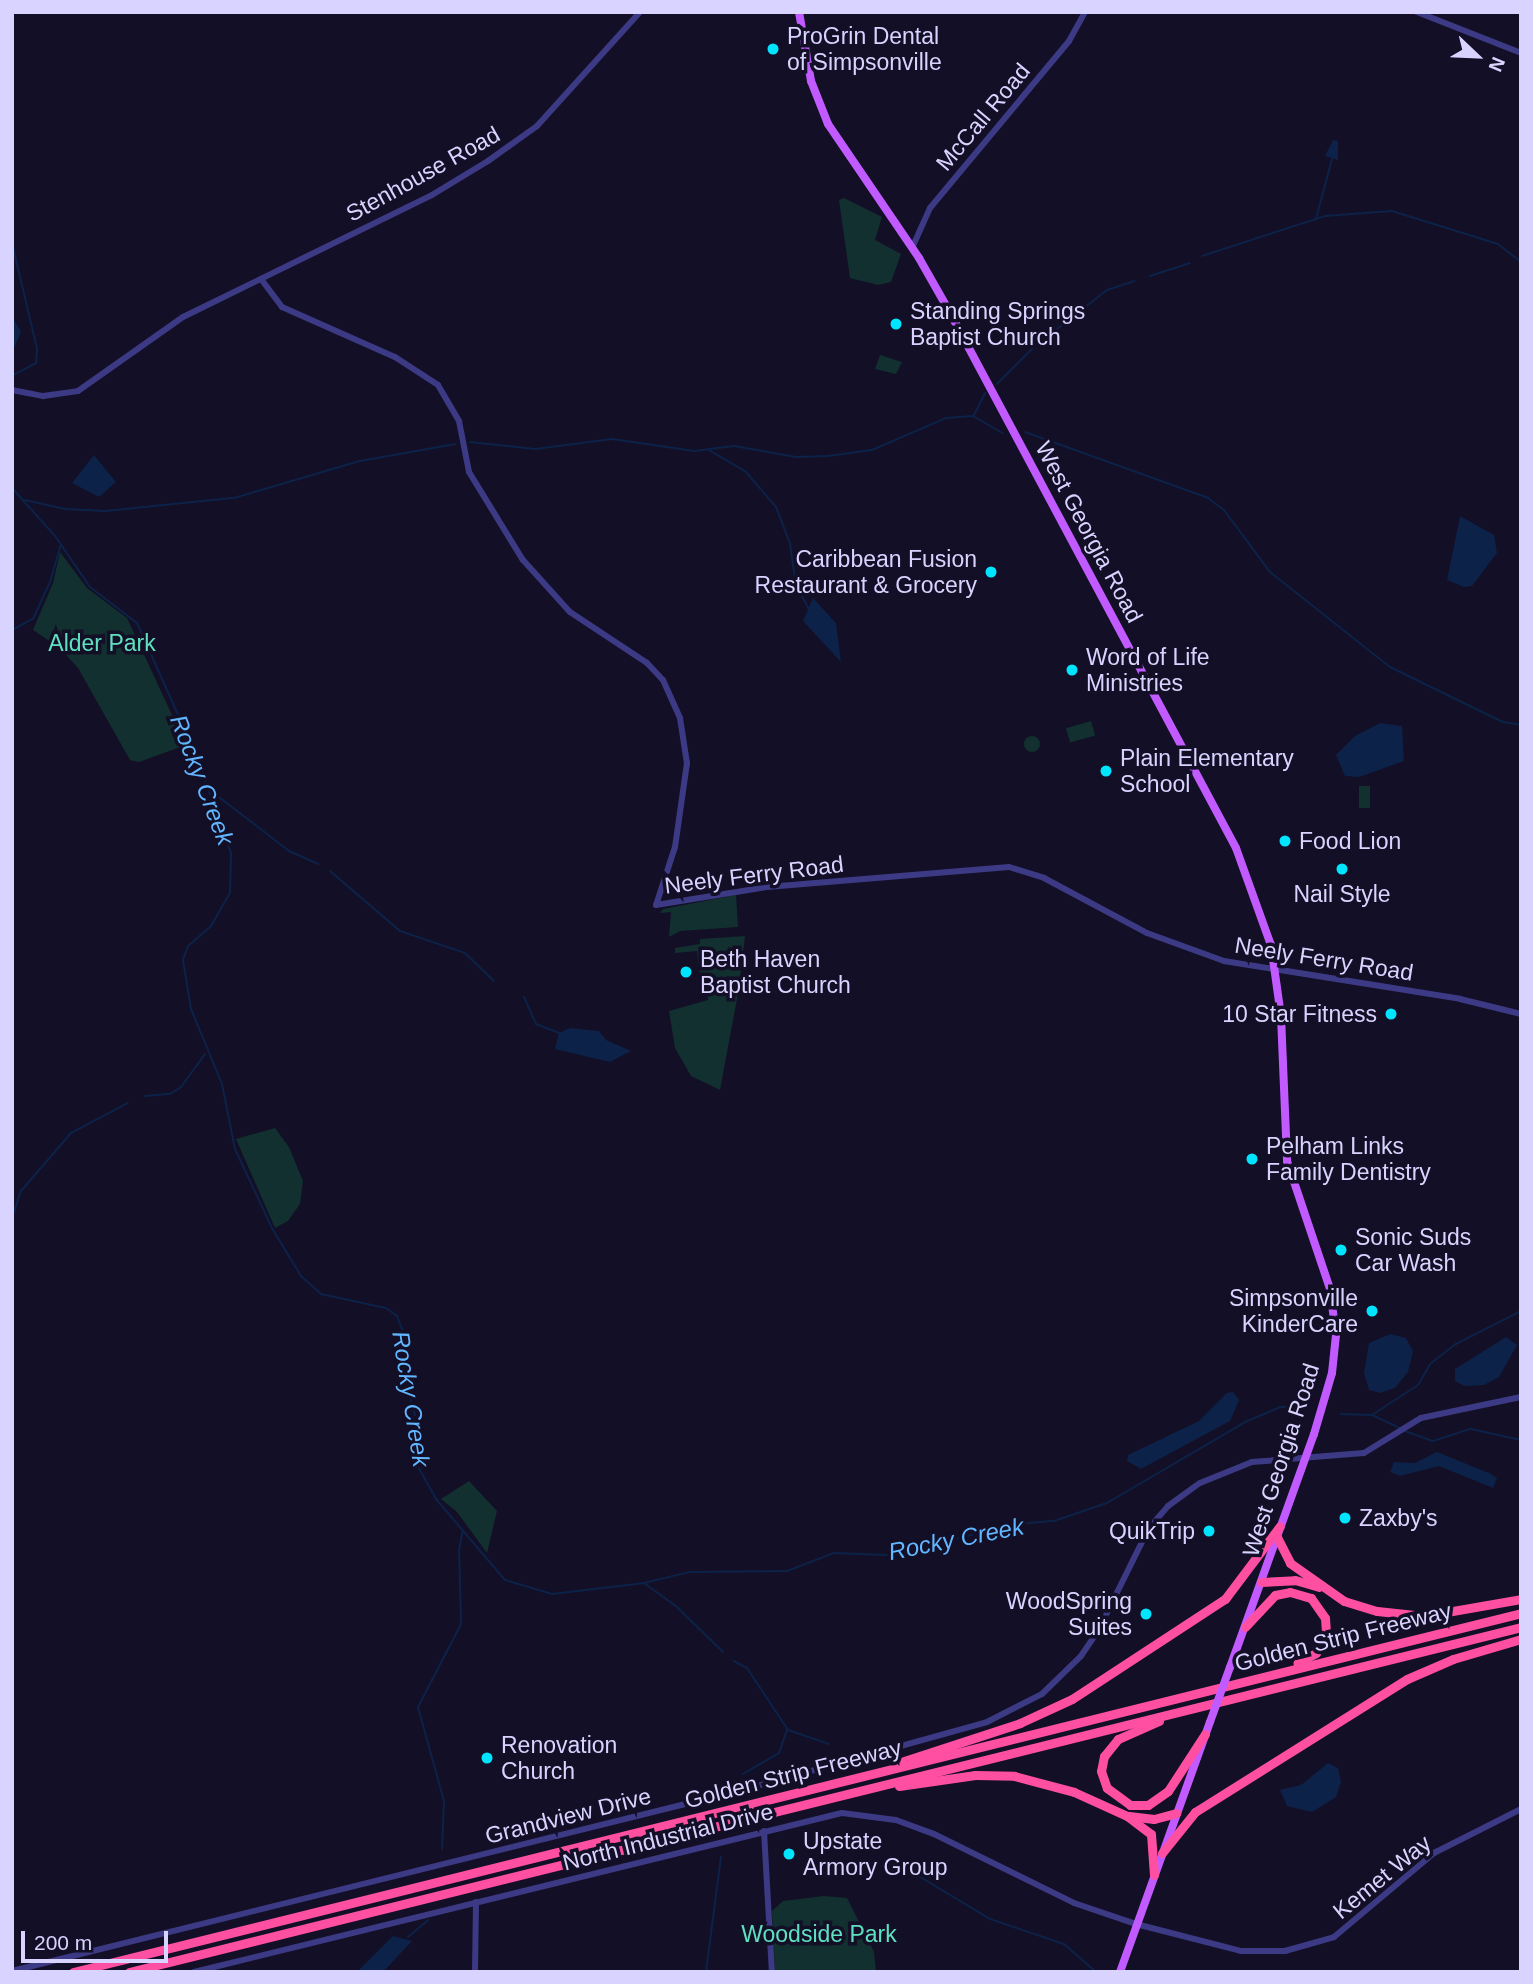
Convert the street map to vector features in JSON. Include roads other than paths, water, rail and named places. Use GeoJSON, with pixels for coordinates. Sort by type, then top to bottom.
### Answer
{"type":"FeatureCollection","features":[{"type":"Feature","properties":{"kind":"highway"},"geometry":{"type":"LineString","coordinates":[[849,1780],[1020,1723],[1072,1699],[1225,1599],[1280,1526]]}},
{"type":"Feature","properties":{"kind":"highway"},"geometry":{"type":"LineString","coordinates":[[1277,1537],[1290,1563],[1344,1601],[1377,1611],[1424,1616],[1521,1599]]}},
{"type":"Feature","properties":{"kind":"highway"},"geometry":{"type":"LineString","coordinates":[[1261,1582],[1295,1580],[1327,1590]]}},
{"type":"Feature","properties":{"kind":"highway"},"geometry":{"type":"LineString","coordinates":[[1245,1627],[1266,1601],[1283,1592],[1305,1595],[1322,1610],[1326,1634],[1321,1648],[1279,1672]]}},
{"type":"Feature","properties":{"kind":"highway","name":"Golden Strip Freeway"},"geometry":{"type":"LineString","coordinates":[[73,1972],[1521,1613]]}},
{"type":"Feature","properties":{"kind":"highway","name":"Golden Strip Freeway"},"geometry":{"type":"LineString","coordinates":[[129,1972],[1521,1627]]}},
{"type":"Feature","properties":{"kind":"highway"},"geometry":{"type":"LineString","coordinates":[[1162,1853],[1195,1812],[1407,1679],[1453,1659],[1521,1639]]}},
{"type":"Feature","properties":{"kind":"highway"},"geometry":{"type":"LineString","coordinates":[[1184,1710],[1118,1739],[1104,1756],[1101,1771],[1107,1788],[1129,1805],[1148,1805],[1168,1791],[1205,1734]]}},
{"type":"Feature","properties":{"kind":"highway"},"geometry":{"type":"LineString","coordinates":[[856,1792],[975,1775],[1014,1776],[1074,1792],[1127,1816],[1151,1834],[1154,1875]]}},
{"type":"Feature","properties":{"kind":"highway"},"geometry":{"type":"LineString","coordinates":[[1127,1816],[1154,1819],[1176,1813]]}},
{"type":"Feature","properties":{"kind":"main road","name":"West Georgia Road"},"geometry":{"type":"LineString","coordinates":[[799,12],[811,81],[828,124],[912,248],[1236,848],[1263,914],[1276,972],[1287,1161],[1297,1202],[1320,1252],[1335,1323],[1332,1373],[1306,1459],[1120,1972]]}},
{"type":"Feature","properties":{"kind":"street","name":"Stenhouse Road"},"geometry":{"type":"LineString","coordinates":[[261,279],[432,195],[523,138],[640,12]]}},
{"type":"Feature","properties":{"kind":"street","name":"McCall Road"},"geometry":{"type":"LineString","coordinates":[[912,248],[930,208],[1069,41],[1085,12]]}},
{"type":"Feature","properties":{"kind":"street"},"geometry":{"type":"LineString","coordinates":[[1417,12],[1521,53]]}},
{"type":"Feature","properties":{"kind":"street"},"geometry":{"type":"LineString","coordinates":[[12,390],[43,397],[78,391],[139,344],[261,279]]}},
{"type":"Feature","properties":{"kind":"street","name":"Neely Ferry Road"},"geometry":{"type":"LineString","coordinates":[[261,279],[282,307],[395,357],[438,385],[459,421],[469,472],[523,560],[570,612],[647,663],[663,680],[680,718],[687,764],[675,847],[656,905],[767,887],[1009,867],[1044,878],[1154,936],[1224,961],[1276,972],[1460,999],[1521,1014]]}},
{"type":"Feature","properties":{"kind":"street","name":"Grandview Drive"},"geometry":{"type":"LineString","coordinates":[[12,1971],[746,1789],[986,1722],[1042,1694],[1081,1656],[1098,1631],[1149,1528],[1168,1506],[1200,1483],[1252,1462],[1364,1454],[1408,1425],[1521,1397]]}},
{"type":"Feature","properties":{"kind":"street","name":"Kemet Way"},"geometry":{"type":"LineString","coordinates":[[1136,1924],[1241,1951],[1299,1949],[1353,1925],[1434,1853],[1521,1809]]}},
{"type":"Feature","properties":{"kind":"street","name":"North Industrial Drive"},"geometry":{"type":"LineString","coordinates":[[194,1972],[842,1813],[896,1820],[1074,1903],[1136,1924]]}},
{"type":"Feature","properties":{"kind":"street"},"geometry":{"type":"LineString","coordinates":[[764,1831],[772,1972]]}},
{"type":"Feature","properties":{"kind":"street"},"geometry":{"type":"LineString","coordinates":[[475,1972],[476,1902]]}},
{"type":"Feature","properties":{"kind":"water"},"geometry":{"type":"Polygon","coordinates":[[[1333,140],[1338,141],[1338,160],[1325,156],[1333,140]]]}},
{"type":"Feature","properties":{"kind":"water"},"geometry":{"type":"Polygon","coordinates":[[[12,316],[21,332],[12,353],[12,316]]]}},
{"type":"Feature","properties":{"kind":"water"},"geometry":{"type":"Polygon","coordinates":[[[94,455],[116,482],[99,497],[72,483],[94,455]]]}},
{"type":"Feature","properties":{"kind":"water"},"geometry":{"type":"Polygon","coordinates":[[[1460,516],[1494,535],[1497,553],[1472,586],[1464,587],[1447,580],[1460,516]]]}},
{"type":"Feature","properties":{"kind":"water"},"geometry":{"type":"Polygon","coordinates":[[[813,598],[836,623],[841,662],[803,621],[813,598]]]}},
{"type":"Feature","properties":{"kind":"water"},"geometry":{"type":"Polygon","coordinates":[[[1380,723],[1402,726],[1404,761],[1359,777],[1345,776],[1336,755],[1355,736],[1380,723]]]}},
{"type":"Feature","properties":{"kind":"water"},"geometry":{"type":"Polygon","coordinates":[[[570,1028],[599,1031],[606,1040],[631,1051],[610,1062],[555,1049],[559,1033],[570,1028]]]}},
{"type":"Feature","properties":{"kind":"water"},"geometry":{"type":"Polygon","coordinates":[[[1390,1334],[1406,1338],[1413,1351],[1408,1372],[1395,1388],[1380,1393],[1369,1390],[1364,1373],[1369,1343],[1390,1334]]]}},
{"type":"Feature","properties":{"kind":"water"},"geometry":{"type":"Polygon","coordinates":[[[1506,1337],[1517,1345],[1499,1377],[1484,1385],[1464,1386],[1455,1381],[1455,1369],[1506,1337]]]}},
{"type":"Feature","properties":{"kind":"water"},"geometry":{"type":"Polygon","coordinates":[[[1233,1392],[1239,1400],[1230,1421],[1141,1469],[1127,1461],[1128,1455],[1199,1421],[1227,1393],[1233,1392]]]}},
{"type":"Feature","properties":{"kind":"water"},"geometry":{"type":"Polygon","coordinates":[[[1437,1452],[1497,1478],[1493,1488],[1439,1466],[1400,1476],[1390,1472],[1394,1462],[1415,1463],[1437,1452]]]}},
{"type":"Feature","properties":{"kind":"water"},"geometry":{"type":"Polygon","coordinates":[[[1328,1763],[1338,1768],[1341,1782],[1336,1797],[1312,1812],[1287,1806],[1280,1790],[1301,1785],[1328,1763]]]}},
{"type":"Feature","properties":{"kind":"water"},"geometry":{"type":"Polygon","coordinates":[[[393,1936],[412,1941],[383,1972],[357,1972],[393,1936]]]}},
{"type":"Feature","properties":{"kind":"waterway"},"geometry":{"type":"LineString","coordinates":[[1316,219],[1332,159]]}},
{"type":"Feature","properties":{"kind":"waterway"},"geometry":{"type":"LineString","coordinates":[[1202,256],[1325,216],[1392,211],[1498,244],[1521,262]]}},
{"type":"Feature","properties":{"kind":"waterway","name":"Rocky Creek"},"geometry":{"type":"LineString","coordinates":[[12,243],[37,349],[36,363],[12,376]]}},
{"type":"Feature","properties":{"kind":"waterway"},"geometry":{"type":"LineString","coordinates":[[1150,276],[1190,263]]}},
{"type":"Feature","properties":{"kind":"waterway"},"geometry":{"type":"LineString","coordinates":[[997,384],[1034,347],[1107,290],[1135,281]]}},
{"type":"Feature","properties":{"kind":"waterway"},"geometry":{"type":"LineString","coordinates":[[974,415],[985,393]]}},
{"type":"Feature","properties":{"kind":"waterway"},"geometry":{"type":"LineString","coordinates":[[470,442],[535,449],[612,439],[694,451],[734,446],[796,457],[872,450],[946,418],[973,416],[1002,433]]}},
{"type":"Feature","properties":{"kind":"waterway"},"geometry":{"type":"LineString","coordinates":[[1025,432],[1208,498],[1224,510],[1270,572],[1390,667],[1503,722],[1521,725]]}},
{"type":"Feature","properties":{"kind":"waterway"},"geometry":{"type":"LineString","coordinates":[[25,500],[65,509],[105,511],[234,498],[360,461],[455,444]]}},
{"type":"Feature","properties":{"kind":"waterway"},"geometry":{"type":"LineString","coordinates":[[709,450],[746,472],[776,507],[790,544],[796,585],[808,608]]}},
{"type":"Feature","properties":{"kind":"waterway","name":"Rocky Creek"},"geometry":{"type":"LineString","coordinates":[[12,488],[55,536],[90,587],[137,623],[197,757],[231,853],[230,893],[210,927],[188,946],[183,960],[191,1009],[222,1084],[235,1149],[273,1230],[301,1276],[321,1294],[386,1308],[397,1316],[406,1340],[404,1374],[415,1415],[416,1463],[436,1499],[505,1580],[552,1594],[644,1583],[689,1572],[787,1571],[834,1553],[886,1555],[1018,1524],[1054,1521],[1107,1503],[1245,1422],[1281,1407],[1302,1407]]}},
{"type":"Feature","properties":{"kind":"waterway"},"geometry":{"type":"LineString","coordinates":[[12,630],[33,619],[50,582],[60,546]]}},
{"type":"Feature","properties":{"kind":"waterway"},"geometry":{"type":"LineString","coordinates":[[207,788],[289,851],[318,864]]}},
{"type":"Feature","properties":{"kind":"waterway"},"geometry":{"type":"LineString","coordinates":[[330,871],[400,931],[465,953],[494,981]]}},
{"type":"Feature","properties":{"kind":"waterway"},"geometry":{"type":"LineString","coordinates":[[524,997],[536,1024],[559,1033]]}},
{"type":"Feature","properties":{"kind":"waterway"},"geometry":{"type":"LineString","coordinates":[[145,1096],[170,1094],[181,1087],[205,1054]]}},
{"type":"Feature","properties":{"kind":"waterway"},"geometry":{"type":"LineString","coordinates":[[12,1218],[21,1191],[71,1133],[128,1103]]}},
{"type":"Feature","properties":{"kind":"waterway"},"geometry":{"type":"LineString","coordinates":[[1372,1415],[1418,1385],[1430,1364],[1456,1344],[1521,1311]]}},
{"type":"Feature","properties":{"kind":"waterway","name":"Rocky Creek"},"geometry":{"type":"LineString","coordinates":[[1341,1414],[1372,1415],[1400,1428]]}},
{"type":"Feature","properties":{"kind":"waterway","name":"Rocky Creek"},"geometry":{"type":"LineString","coordinates":[[1405,1431],[1433,1441],[1471,1429],[1521,1440]]}},
{"type":"Feature","properties":{"kind":"waterway"},"geometry":{"type":"LineString","coordinates":[[442,1849],[444,1801],[418,1707],[461,1624],[459,1550],[463,1530]]}},
{"type":"Feature","properties":{"kind":"waterway"},"geometry":{"type":"LineString","coordinates":[[644,1583],[676,1606],[723,1652]]}},
{"type":"Feature","properties":{"kind":"waterway"},"geometry":{"type":"LineString","coordinates":[[734,1661],[747,1668],[788,1730],[829,1744]]}},
{"type":"Feature","properties":{"kind":"waterway"},"geometry":{"type":"LineString","coordinates":[[743,1774],[779,1753],[787,1730]]}},
{"type":"Feature","properties":{"kind":"waterway"},"geometry":{"type":"LineString","coordinates":[[706,1972],[721,1857]]}},
{"type":"Feature","properties":{"kind":"waterway"},"geometry":{"type":"LineString","coordinates":[[902,1866],[990,1919],[1064,1944],[1096,1972]]}},
{"type":"Feature","properties":{"kind":"waterway"},"geometry":{"type":"LineString","coordinates":[[408,1937],[428,1920]]}},
{"type":"Feature","properties":{"kind":"place","name":"ProGrin Dental of Simpsonville"},"geometry":{"type":"Point","coordinates":[773,49]}},
{"type":"Feature","properties":{"kind":"place","name":"Standing Springs Baptist Church"},"geometry":{"type":"Point","coordinates":[896,324]}},
{"type":"Feature","properties":{"kind":"place","name":"Caribbean Fusion Restaurant & Grocery"},"geometry":{"type":"Point","coordinates":[991,572]}},
{"type":"Feature","properties":{"kind":"place","name":"Word of Life Ministries"},"geometry":{"type":"Point","coordinates":[1072,670]}},
{"type":"Feature","properties":{"kind":"place","name":"Plain Elementary School"},"geometry":{"type":"Point","coordinates":[1106,771]}},
{"type":"Feature","properties":{"kind":"place","name":"Food Lion"},"geometry":{"type":"Point","coordinates":[1285,841]}},
{"type":"Feature","properties":{"kind":"place","name":"Nail Style"},"geometry":{"type":"Point","coordinates":[1342,869]}},
{"type":"Feature","properties":{"kind":"place","name":"Beth Haven Baptist Church"},"geometry":{"type":"Point","coordinates":[686,972]}},
{"type":"Feature","properties":{"kind":"place","name":"10 Star Fitness"},"geometry":{"type":"Point","coordinates":[1391,1014]}},
{"type":"Feature","properties":{"kind":"place","name":"Pelham Links Family Dentistry"},"geometry":{"type":"Point","coordinates":[1252,1159]}},
{"type":"Feature","properties":{"kind":"place","name":"Sonic Suds Car Wash"},"geometry":{"type":"Point","coordinates":[1341,1250]}},
{"type":"Feature","properties":{"kind":"place","name":"Simpsonville KinderCare"},"geometry":{"type":"Point","coordinates":[1372,1311]}},
{"type":"Feature","properties":{"kind":"place","name":"Zaxby's"},"geometry":{"type":"Point","coordinates":[1345,1518]}},
{"type":"Feature","properties":{"kind":"place","name":"QuikTrip"},"geometry":{"type":"Point","coordinates":[1209,1531]}},
{"type":"Feature","properties":{"kind":"place","name":"WoodSpring Suites"},"geometry":{"type":"Point","coordinates":[1146,1614]}},
{"type":"Feature","properties":{"kind":"place","name":"Renovation Church"},"geometry":{"type":"Point","coordinates":[487,1758]}},
{"type":"Feature","properties":{"kind":"place","name":"Upstate Armory Group"},"geometry":{"type":"Point","coordinates":[789,1854]}},
{"type":"Feature","properties":{"kind":"park label","name":"Alder Park"},"geometry":{"type":"Point","coordinates":[102,643]}},
{"type":"Feature","properties":{"kind":"park label","name":"Woodside Park"},"geometry":{"type":"Point","coordinates":[819,1934]}}]}
